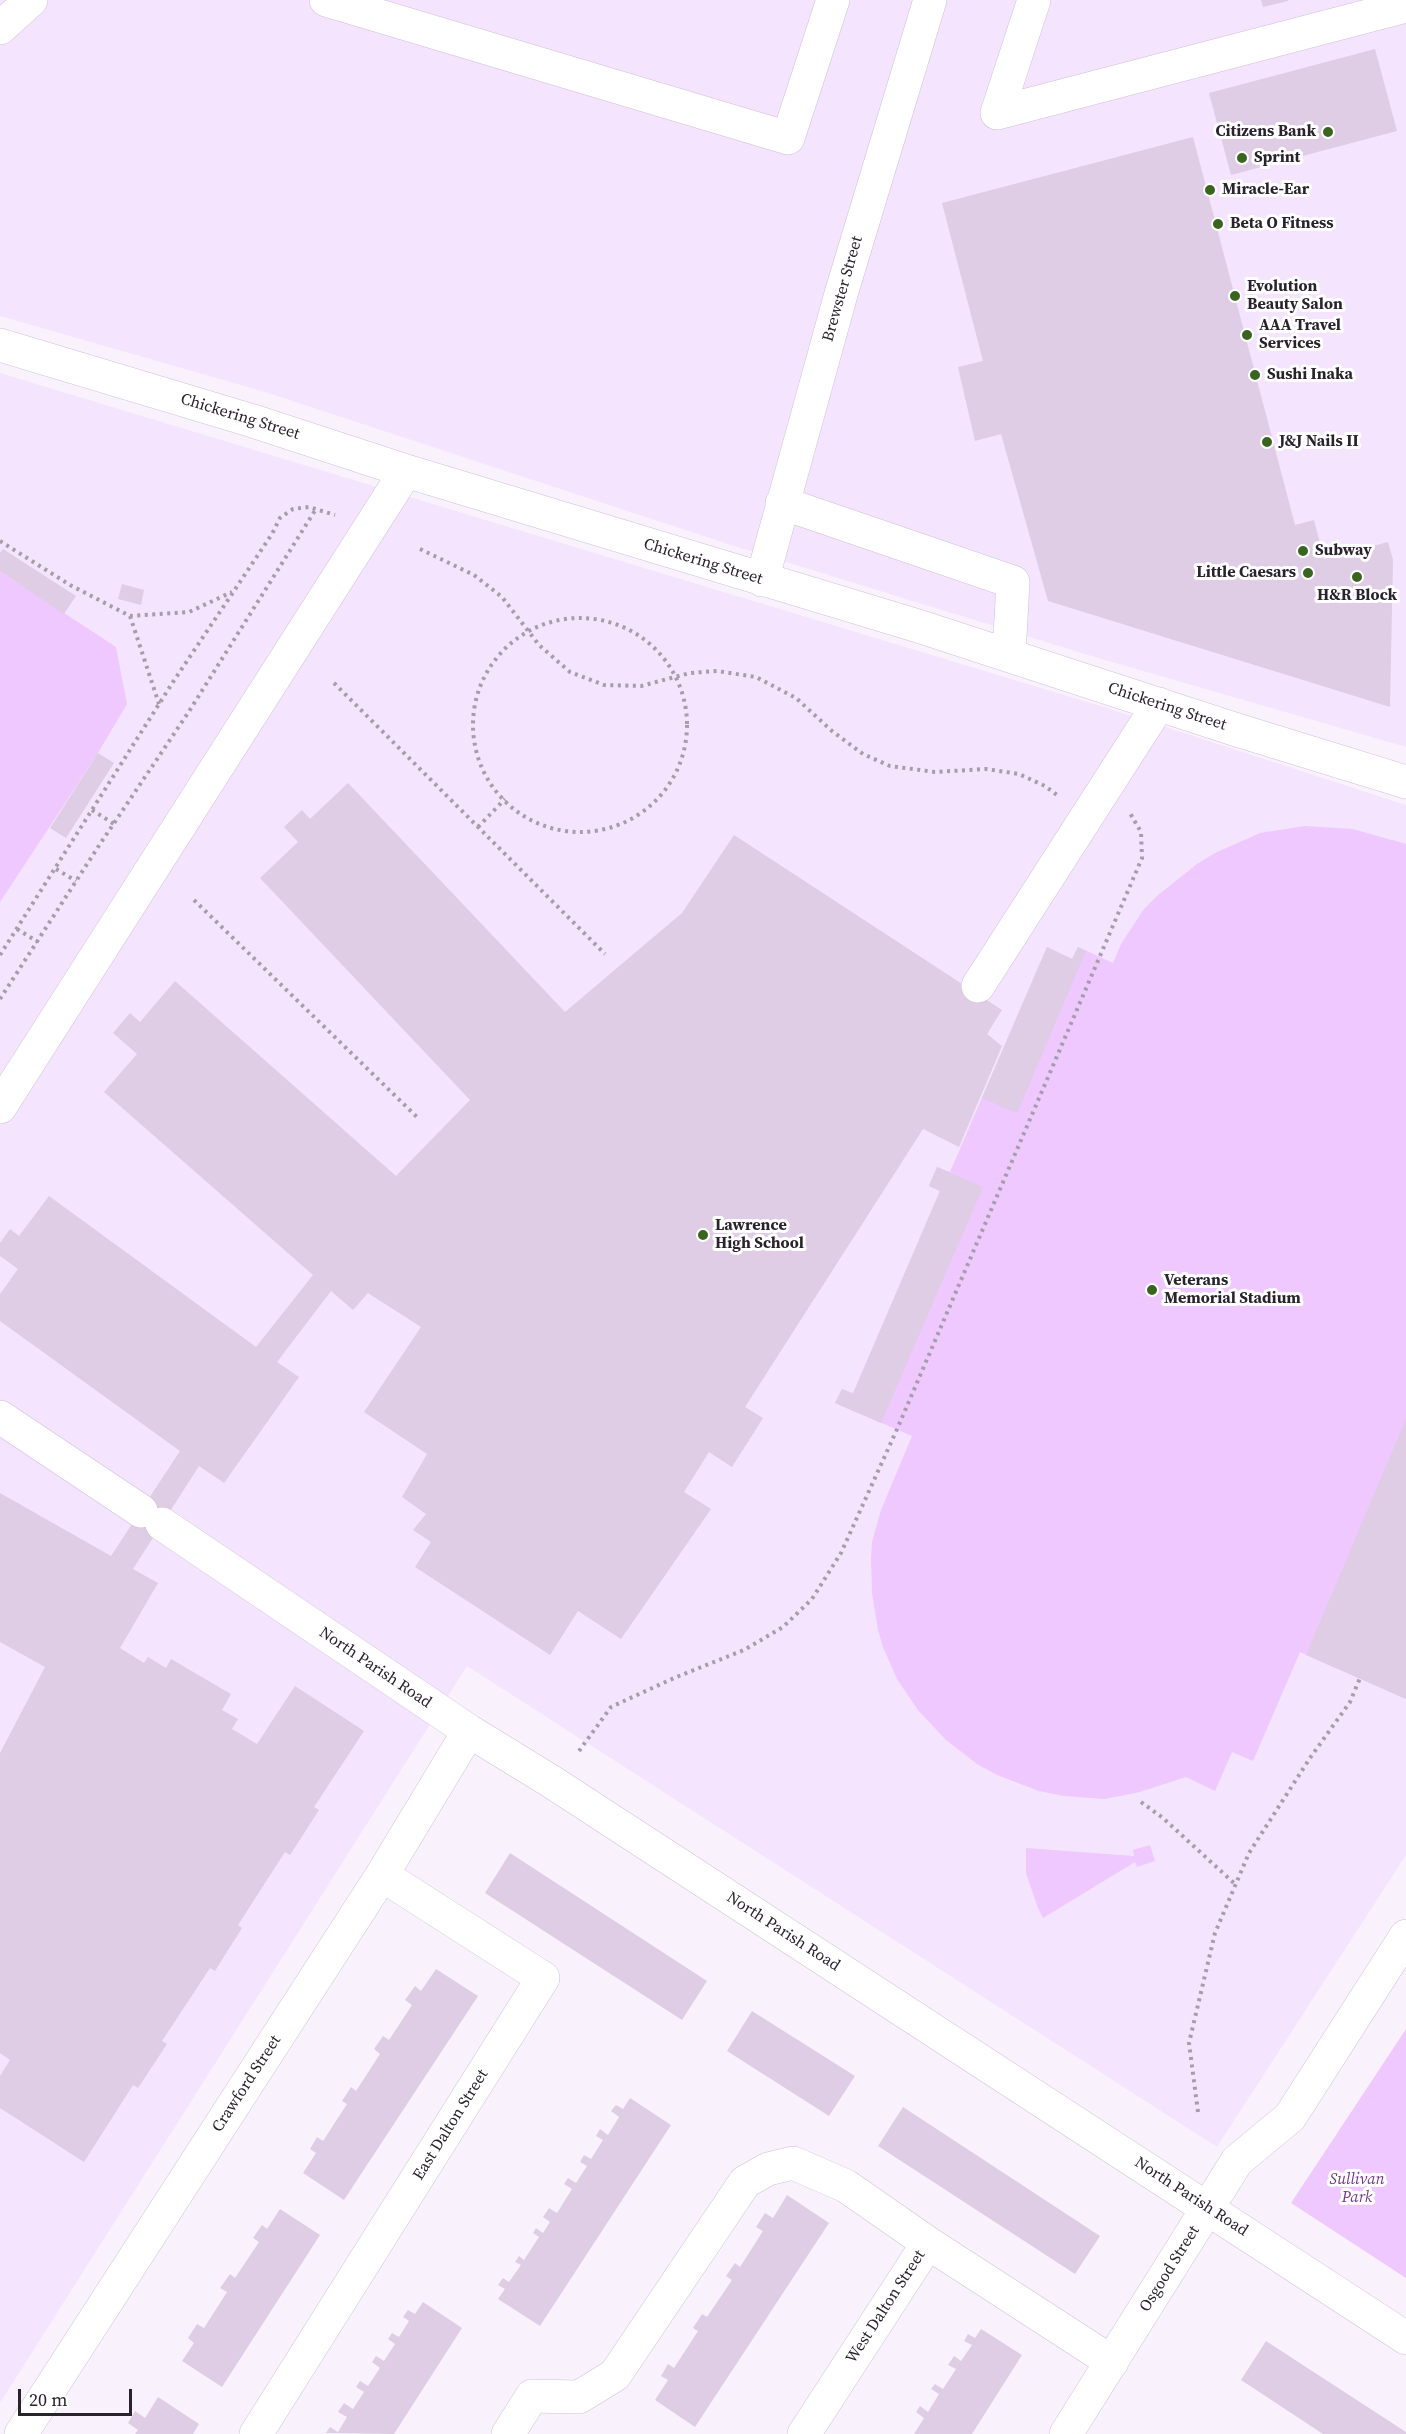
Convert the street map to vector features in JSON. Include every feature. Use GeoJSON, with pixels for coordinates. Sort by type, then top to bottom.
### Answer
{"type":"FeatureCollection","features":[{"type":"Feature","properties":{"kind":"street"},"geometry":{"type":"LineString","coordinates":[[0,27],[31,0]]}},
{"type":"Feature","properties":{"kind":"street"},"geometry":{"type":"LineString","coordinates":[[326,0],[788,138],[833,0]]}},
{"type":"Feature","properties":{"kind":"street","name":"Brewster Street"},"geometry":{"type":"LineString","coordinates":[[762,580],[844,282],[930,0]]}},
{"type":"Feature","properties":{"kind":"street"},"geometry":{"type":"LineString","coordinates":[[1034,0],[997,113],[1406,6]]}},
{"type":"Feature","properties":{"kind":"street","name":"Chickering Street"},"geometry":{"type":"LineString","coordinates":[[0,345],[253,420],[405,471],[1009,656],[1406,782]]}},
{"type":"Feature","properties":{"kind":"street"},"geometry":{"type":"LineString","coordinates":[[0,1107],[405,471]]}},
{"type":"Feature","properties":{"kind":"street"},"geometry":{"type":"LineString","coordinates":[[782,503],[1013,582],[1009,656]]}},
{"type":"Feature","properties":{"kind":"street"},"geometry":{"type":"LineString","coordinates":[[978,986],[1159,704]]}},
{"type":"Feature","properties":{"kind":"street","name":"North Parish Road"},"geometry":{"type":"LineString","coordinates":[[0,1416],[469,1731],[1208,2207],[1406,2338]]}},
{"type":"Feature","properties":{"kind":"street","name":"Crawford Street"},"geometry":{"type":"LineString","coordinates":[[21,2434],[382,1875],[469,1731]]}},
{"type":"Feature","properties":{"kind":"street","name":"East Dalton Street"},"geometry":{"type":"LineString","coordinates":[[256,2434],[543,1978],[382,1875]]}},
{"type":"Feature","properties":{"kind":"street","name":"Osgood Street"},"geometry":{"type":"LineString","coordinates":[[1066,2434],[1238,2161],[1290,2118],[1406,1936]]}},
{"type":"Feature","properties":{"kind":"street"},"geometry":{"type":"LineString","coordinates":[[508,2434],[532,2396],[579,2397],[615,2375],[745,2182],[768,2169],[794,2163],[846,2186],[928,2243]]}},
{"type":"Feature","properties":{"kind":"street","name":"West Dalton Street"},"geometry":{"type":"LineString","coordinates":[[804,2434],[928,2243],[1112,2362]]}},
{"type":"Feature","properties":{"kind":"path"},"geometry":{"type":"LineString","coordinates":[[0,955],[280,518],[293,509],[309,507],[338,516]]}},
{"type":"Feature","properties":{"kind":"path"},"geometry":{"type":"LineString","coordinates":[[0,999],[188,713],[316,509]]}},
{"type":"Feature","properties":{"kind":"path"},"geometry":{"type":"LineString","coordinates":[[0,541],[70,585],[130,616],[189,612],[233,592]]}},
{"type":"Feature","properties":{"kind":"path"},"geometry":{"type":"LineString","coordinates":[[420,549],[474,575],[502,597],[539,645],[570,672],[604,685],[641,686],[690,673],[717,671],[756,677],[796,698],[832,731],[863,754],[890,765],[935,772],[986,769],[1019,774],[1045,786],[1087,816]]}},
{"type":"Feature","properties":{"kind":"path"},"geometry":{"type":"LineString","coordinates":[[130,616],[159,704]]}},
{"type":"Feature","properties":{"kind":"path"},"geometry":{"type":"LineString","coordinates":[[596,618],[628,628],[654,648],[676,676],[688,713],[684,753],[664,791],[633,818],[599,831],[558,832],[520,814],[488,782],[474,748],[472,708],[483,677],[503,648],[528,631],[562,620],[596,618]]}},
{"type":"Feature","properties":{"kind":"path"},"geometry":{"type":"LineString","coordinates":[[334,683],[605,954]]}},
{"type":"Feature","properties":{"kind":"path"},"geometry":{"type":"LineString","coordinates":[[579,1751],[611,1707],[674,1678],[744,1650],[783,1627],[812,1599],[841,1553],[898,1427],[1142,858],[1141,832],[1127,808],[1106,786]]}},
{"type":"Feature","properties":{"kind":"path"},"geometry":{"type":"LineString","coordinates":[[478,827],[505,799]]}},
{"type":"Feature","properties":{"kind":"path"},"geometry":{"type":"LineString","coordinates":[[92,810],[114,824]]}},
{"type":"Feature","properties":{"kind":"path"},"geometry":{"type":"LineString","coordinates":[[56,869],[76,881]]}},
{"type":"Feature","properties":{"kind":"path"},"geometry":{"type":"LineString","coordinates":[[194,900],[419,1119]]}},
{"type":"Feature","properties":{"kind":"path"},"geometry":{"type":"LineString","coordinates":[[17,929],[38,942]]}},
{"type":"Feature","properties":{"kind":"path"},"geometry":{"type":"LineString","coordinates":[[1198,2112],[1189,2043],[1215,1933],[1249,1853],[1310,1758],[1350,1702],[1360,1678]]}},
{"type":"Feature","properties":{"kind":"path"},"geometry":{"type":"LineString","coordinates":[[1141,1802],[1163,1818],[1235,1884]]}},
{"type":"Feature","properties":{"kind":"shaded area"},"geometry":{"type":"Polygon","coordinates":[[[0,0],[1406,0],[1406,747],[1088,655],[734,546],[265,392],[0,316],[0,0]]]}},
{"type":"Feature","properties":{"kind":"shaded area","name":"Lawrence High School"},"geometry":{"type":"Polygon","coordinates":[[[0,373],[1107,708],[1406,805],[1406,1855],[1217,2147],[467,1666],[0,2403],[0,373]]]}},
{"type":"Feature","properties":{"kind":"green space"},"geometry":{"type":"Polygon","coordinates":[[[0,571],[116,647],[127,704],[98,753],[0,902],[0,571]]]}},
{"type":"Feature","properties":{"kind":"green space","name":"Veterans Memorial Stadium"},"geometry":{"type":"Polygon","coordinates":[[[1305,826],[1353,829],[1406,844],[1406,1699],[1300,1652],[1253,1761],[1232,1752],[1215,1791],[1186,1777],[1140,1792],[1105,1799],[1064,1796],[1039,1791],[997,1775],[977,1764],[945,1739],[918,1710],[897,1679],[878,1630],[872,1593],[872,1542],[881,1510],[912,1436],[835,1403],[842,1389],[853,1393],[940,1191],[929,1186],[937,1167],[950,1172],[1047,947],[1072,959],[1078,947],[1113,963],[1121,944],[1144,909],[1197,864],[1215,853],[1260,833],[1305,826]]]}},
{"type":"Feature","properties":{"kind":"green space"},"geometry":{"type":"Polygon","coordinates":[[[1150,1845],[1155,1861],[1137,1867],[1135,1862],[1043,1918],[1026,1873],[1026,1848],[1134,1856],[1133,1850],[1150,1845]]]}},
{"type":"Feature","properties":{"kind":"green space","name":"Sullivan Park"},"geometry":{"type":"Polygon","coordinates":[[[1406,2029],[1406,2278],[1291,2203],[1406,2029]]]}},
{"type":"Feature","properties":{"kind":"building"},"geometry":{"type":"Polygon","coordinates":[[[1261,0],[1288,0],[1288,1],[1263,7],[1261,0]]]}},
{"type":"Feature","properties":{"kind":"building"},"geometry":{"type":"Polygon","coordinates":[[[1375,49],[1397,131],[1231,175],[1209,93],[1375,49]]]}},
{"type":"Feature","properties":{"kind":"building"},"geometry":{"type":"Polygon","coordinates":[[[1193,137],[1295,525],[1314,520],[1324,559],[1388,542],[1393,560],[1390,707],[1048,601],[1001,434],[975,441],[958,367],[983,361],[942,203],[1193,137]]]}},
{"type":"Feature","properties":{"kind":"building"},"geometry":{"type":"Polygon","coordinates":[[[3,549],[76,596],[64,614],[0,571],[0,553],[3,549]]]}},
{"type":"Feature","properties":{"kind":"building"},"geometry":{"type":"Polygon","coordinates":[[[122,584],[144,590],[141,605],[118,599],[122,584]]]}},
{"type":"Feature","properties":{"kind":"building"},"geometry":{"type":"Polygon","coordinates":[[[98,753],[114,763],[66,838],[50,828],[98,753]]]}},
{"type":"Feature","properties":{"kind":"building","name":"Lawrence High School"},"geometry":{"type":"Polygon","coordinates":[[[348,783],[565,1012],[682,913],[734,835],[1002,1010],[987,1034],[1002,1046],[959,1147],[923,1129],[745,1407],[763,1418],[732,1467],[709,1452],[684,1492],[711,1509],[621,1639],[578,1611],[550,1655],[415,1567],[431,1542],[413,1530],[426,1514],[402,1497],[427,1454],[364,1412],[421,1327],[368,1293],[353,1310],[331,1291],[277,1362],[299,1377],[224,1483],[199,1466],[133,1569],[158,1583],[120,1648],[144,1663],[148,1657],[166,1668],[171,1659],[231,1694],[222,1710],[238,1719],[232,1729],[257,1744],[295,1686],[364,1731],[314,1807],[319,1810],[290,1855],[285,1852],[238,1925],[242,1928],[215,1971],[210,1968],[162,2041],[167,2044],[138,2088],[133,2085],[84,2162],[0,2108],[0,2076],[10,2060],[0,2053],[0,1753],[45,1667],[0,1642],[0,1493],[111,1556],[180,1451],[0,1321],[0,1294],[18,1269],[0,1256],[0,1243],[10,1229],[19,1236],[49,1196],[256,1347],[313,1275],[104,1092],[137,1054],[113,1033],[130,1013],[140,1022],[175,981],[396,1176],[470,1100],[260,878],[298,842],[284,827],[302,810],[310,819],[348,783]]]}},
{"type":"Feature","properties":{"kind":"building"},"geometry":{"type":"Polygon","coordinates":[[[1047,947],[1072,959],[1078,947],[1086,951],[1017,1113],[982,1098],[1047,947]]]}},
{"type":"Feature","properties":{"kind":"building"},"geometry":{"type":"Polygon","coordinates":[[[937,1167],[983,1187],[881,1423],[835,1403],[842,1389],[853,1394],[940,1191],[929,1186],[937,1167]]]}},
{"type":"Feature","properties":{"kind":"building"},"geometry":{"type":"Polygon","coordinates":[[[1406,1419],[1406,1699],[1306,1655],[1406,1419]]]}},
{"type":"Feature","properties":{"kind":"building"},"geometry":{"type":"Polygon","coordinates":[[[510,1853],[707,1981],[682,2020],[485,1893],[510,1853]]]}},
{"type":"Feature","properties":{"kind":"building"},"geometry":{"type":"Polygon","coordinates":[[[436,1969],[478,1996],[344,2200],[303,2173],[316,2153],[310,2149],[317,2137],[323,2141],[347,2104],[342,2101],[351,2087],[356,2091],[380,2054],[374,2049],[383,2036],[389,2040],[412,2005],[405,2000],[415,1986],[421,1991],[436,1969]]]}},
{"type":"Feature","properties":{"kind":"building"},"geometry":{"type":"Polygon","coordinates":[[[752,2011],[855,2076],[829,2116],[727,2051],[752,2011]]]}},
{"type":"Feature","properties":{"kind":"building"},"geometry":{"type":"Polygon","coordinates":[[[630,2098],[671,2125],[540,2326],[498,2299],[505,2289],[498,2285],[503,2278],[509,2282],[521,2265],[515,2262],[519,2256],[524,2260],[539,2237],[533,2233],[536,2228],[543,2233],[550,2222],[543,2217],[549,2208],[557,2213],[572,2189],[564,2184],[568,2178],[576,2183],[587,2166],[580,2162],[584,2155],[591,2159],[603,2140],[596,2136],[600,2129],[608,2135],[619,2117],[611,2111],[616,2105],[623,2109],[630,2098]]]}},
{"type":"Feature","properties":{"kind":"building"},"geometry":{"type":"Polygon","coordinates":[[[903,2107],[1100,2236],[1075,2274],[878,2146],[903,2107]]]}},
{"type":"Feature","properties":{"kind":"building"},"geometry":{"type":"Polygon","coordinates":[[[787,2195],[829,2223],[695,2427],[655,2400],[668,2380],[661,2376],[668,2364],[674,2368],[698,2331],[693,2328],[702,2314],[707,2317],[732,2280],[726,2276],[735,2263],[740,2267],[763,2231],[756,2227],[765,2213],[773,2218],[787,2195]]]}},
{"type":"Feature","properties":{"kind":"building"},"geometry":{"type":"Polygon","coordinates":[[[280,2209],[320,2235],[222,2387],[182,2361],[194,2343],[188,2338],[197,2324],[204,2328],[227,2292],[220,2288],[230,2274],[235,2278],[259,2242],[253,2238],[262,2225],[267,2229],[280,2209]]]}},
{"type":"Feature","properties":{"kind":"building"},"geometry":{"type":"Polygon","coordinates":[[[423,2302],[462,2328],[394,2434],[326,2433],[330,2427],[338,2432],[347,2417],[338,2412],[344,2403],[353,2409],[364,2392],[356,2387],[360,2381],[368,2386],[380,2368],[372,2362],[376,2356],[384,2361],[395,2344],[388,2339],[392,2333],[399,2337],[409,2321],[403,2317],[408,2310],[415,2314],[423,2302]]]}},
{"type":"Feature","properties":{"kind":"building"},"geometry":{"type":"Polygon","coordinates":[[[981,2329],[1022,2355],[972,2434],[914,2434],[924,2418],[916,2412],[920,2406],[928,2412],[939,2394],[931,2389],[935,2384],[943,2389],[956,2369],[948,2365],[954,2356],[961,2361],[972,2345],[964,2341],[968,2334],[975,2338],[981,2329]]]}},
{"type":"Feature","properties":{"kind":"building"},"geometry":{"type":"Polygon","coordinates":[[[1266,2341],[1406,2434],[1323,2434],[1241,2380],[1266,2341]]]}},
{"type":"Feature","properties":{"kind":"building"},"geometry":{"type":"Polygon","coordinates":[[[158,2397],[199,2424],[193,2434],[135,2434],[138,2430],[128,2423],[135,2411],[145,2418],[158,2397]]]}},
{"type":"Feature","properties":{"kind":"place","name":"Citizens Bank"},"geometry":{"type":"Point","coordinates":[1328,132]}},
{"type":"Feature","properties":{"kind":"place","name":"Sprint"},"geometry":{"type":"Point","coordinates":[1242,158]}},
{"type":"Feature","properties":{"kind":"place","name":"Miracle-Ear"},"geometry":{"type":"Point","coordinates":[1210,190]}},
{"type":"Feature","properties":{"kind":"place","name":"Beta O Fitness"},"geometry":{"type":"Point","coordinates":[1218,224]}},
{"type":"Feature","properties":{"kind":"place","name":"Evolution Beauty Salon"},"geometry":{"type":"Point","coordinates":[1235,296]}},
{"type":"Feature","properties":{"kind":"place","name":"AAA Travel Services"},"geometry":{"type":"Point","coordinates":[1247,335]}},
{"type":"Feature","properties":{"kind":"place","name":"Sushi Inaka"},"geometry":{"type":"Point","coordinates":[1255,375]}},
{"type":"Feature","properties":{"kind":"place","name":"J&J Nails II"},"geometry":{"type":"Point","coordinates":[1267,442]}},
{"type":"Feature","properties":{"kind":"place","name":"Subway"},"geometry":{"type":"Point","coordinates":[1303,551]}},
{"type":"Feature","properties":{"kind":"place","name":"Little Caesars"},"geometry":{"type":"Point","coordinates":[1308,573]}},
{"type":"Feature","properties":{"kind":"place","name":"H&R Block"},"geometry":{"type":"Point","coordinates":[1357,577]}},
{"type":"Feature","properties":{"kind":"place","name":"Lawrence High School"},"geometry":{"type":"Point","coordinates":[703,1235]}},
{"type":"Feature","properties":{"kind":"place","name":"Veterans Memorial Stadium"},"geometry":{"type":"Point","coordinates":[1152,1290]}}]}
